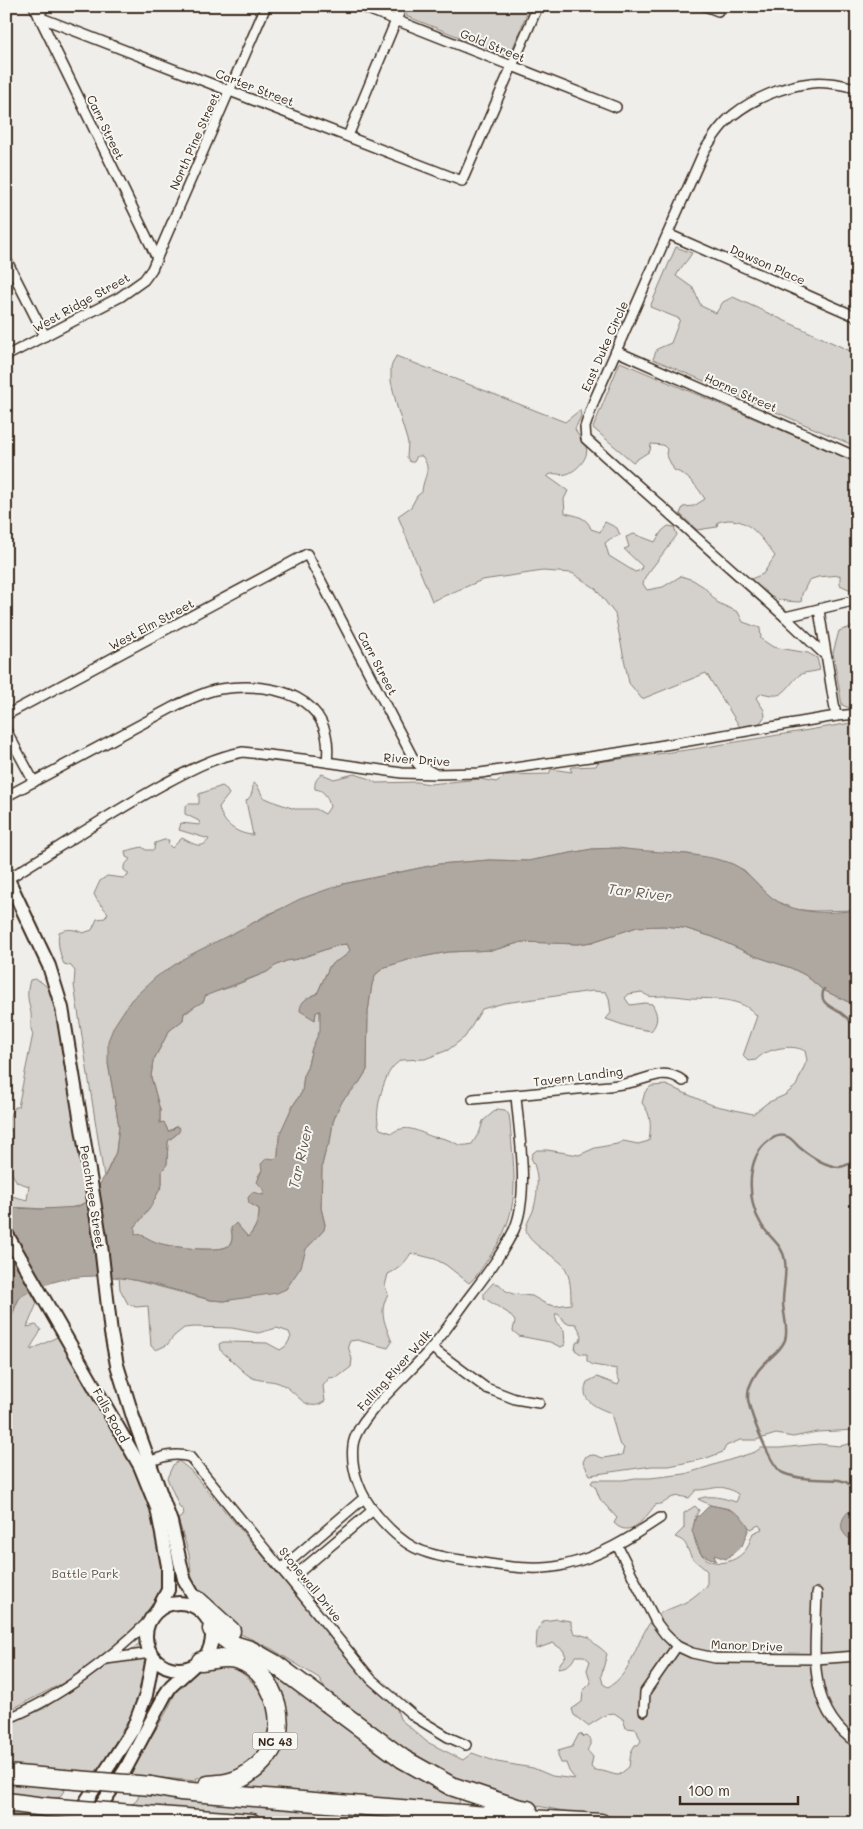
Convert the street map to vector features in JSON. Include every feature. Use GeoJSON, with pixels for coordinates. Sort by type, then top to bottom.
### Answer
{"type":"FeatureCollection","features":[{"type":"Feature","properties":{"kind":"highway"},"geometry":{"type":"LineString","coordinates":[[199,1606],[248,1643],[250,1650]]}},
{"type":"Feature","properties":{"kind":"highway"},"geometry":{"type":"LineString","coordinates":[[212,1629],[234,1645],[250,1650],[290,1674],[403,1759],[451,1786],[517,1808],[608,1823]]}},
{"type":"Feature","properties":{"kind":"highway","name":"NC 43"},"geometry":{"type":"LineString","coordinates":[[154,1787],[204,1786],[226,1784],[237,1780],[258,1766],[273,1746],[278,1732],[278,1718],[272,1692],[265,1679],[250,1665],[233,1658],[197,1664]]}},
{"type":"Feature","properties":{"kind":"highway"},"geometry":{"type":"LineString","coordinates":[[6,1774],[180,1791],[601,1823]]}},
{"type":"Feature","properties":{"kind":"highway"},"geometry":{"type":"LineString","coordinates":[[6,1802],[40,1807]]}},
{"type":"Feature","properties":{"kind":"highway"},"geometry":{"type":"LineString","coordinates":[[6,1806],[252,1823]]}},
{"type":"Feature","properties":{"kind":"main road","name":"Peachtree Street"},"geometry":{"type":"LineString","coordinates":[[7,878],[49,966],[62,1008],[100,1237],[111,1333],[123,1388],[144,1464],[171,1522],[184,1579],[199,1606]]}},
{"type":"Feature","properties":{"kind":"main road","name":"Falls Road"},"geometry":{"type":"LineString","coordinates":[[6,1233],[144,1464],[157,1508],[168,1566],[168,1590],[154,1615]]}},
{"type":"Feature","properties":{"kind":"main road"},"geometry":{"type":"LineString","coordinates":[[72,1823],[133,1729],[146,1695],[152,1655],[146,1637],[154,1615],[165,1606],[184,1603],[199,1606],[210,1622],[212,1629],[211,1646],[197,1664],[171,1686],[165,1694],[125,1770],[89,1823]]}},
{"type":"Feature","properties":{"kind":"main road"},"geometry":{"type":"LineString","coordinates":[[152,1655],[167,1667],[175,1669],[197,1664]]}},
{"type":"Feature","properties":{"kind":"street","name":"Carr Street"},"geometry":{"type":"LineString","coordinates":[[34,6],[157,258]]}},
{"type":"Feature","properties":{"kind":"street"},"geometry":{"type":"LineString","coordinates":[[39,17],[44,6]]}},
{"type":"Feature","properties":{"kind":"street","name":"North Pine Street"},"geometry":{"type":"LineString","coordinates":[[157,258],[266,6]]}},
{"type":"Feature","properties":{"kind":"street","name":"Gold Street"},"geometry":{"type":"LineString","coordinates":[[360,6],[616,107]]}},
{"type":"Feature","properties":{"kind":"street"},"geometry":{"type":"LineString","coordinates":[[348,136],[402,6]]}},
{"type":"Feature","properties":{"kind":"street"},"geometry":{"type":"LineString","coordinates":[[513,66],[538,6]]}},
{"type":"Feature","properties":{"kind":"street"},"geometry":{"type":"LineString","coordinates":[[705,6],[718,11]]}},
{"type":"Feature","properties":{"kind":"street","name":"Carter Street"},"geometry":{"type":"LineString","coordinates":[[39,17],[462,181],[513,66]]}},
{"type":"Feature","properties":{"kind":"street","name":"East Duke Circle"},"geometry":{"type":"LineString","coordinates":[[826,657],[785,617],[586,439],[585,427],[616,351],[704,151],[732,116],[754,101],[780,90],[812,83],[837,84],[857,88]]}},
{"type":"Feature","properties":{"kind":"street","name":"Dawson Place"},"geometry":{"type":"LineString","coordinates":[[668,234],[857,317]]}},
{"type":"Feature","properties":{"kind":"street","name":"West Ridge Street"},"geometry":{"type":"LineString","coordinates":[[6,356],[134,289],[144,280],[157,258]]}},
{"type":"Feature","properties":{"kind":"street"},"geometry":{"type":"LineString","coordinates":[[6,259],[45,336]]}},
{"type":"Feature","properties":{"kind":"street","name":"Horne Street"},"geometry":{"type":"LineString","coordinates":[[616,351],[857,457]]}},
{"type":"Feature","properties":{"kind":"street","name":"Carr Street"},"geometry":{"type":"LineString","coordinates":[[307,554],[413,758],[436,774]]}},
{"type":"Feature","properties":{"kind":"street","name":"West Elm Street"},"geometry":{"type":"LineString","coordinates":[[6,715],[307,554]]}},
{"type":"Feature","properties":{"kind":"street"},"geometry":{"type":"LineString","coordinates":[[785,617],[857,600]]}},
{"type":"Feature","properties":{"kind":"street"},"geometry":{"type":"LineString","coordinates":[[819,610],[836,716]]}},
{"type":"Feature","properties":{"kind":"street"},"geometry":{"type":"LineString","coordinates":[[8,796],[177,705],[198,695],[219,689],[265,688],[297,696],[319,716],[327,733],[329,746],[327,762]]}},
{"type":"Feature","properties":{"kind":"street","name":"River Drive"},"geometry":{"type":"LineString","coordinates":[[7,878],[132,802],[197,766],[243,752],[402,773],[480,773],[857,714]]}},
{"type":"Feature","properties":{"kind":"street"},"geometry":{"type":"LineString","coordinates":[[6,730],[34,782]]}},
{"type":"Feature","properties":{"kind":"street","name":"Tavern Landing"},"geometry":{"type":"LineString","coordinates":[[473,1099],[629,1083],[662,1073],[670,1074],[683,1081]]}},
{"type":"Feature","properties":{"kind":"street","name":"Falling River Walk"},"geometry":{"type":"LineString","coordinates":[[516,1096],[523,1176],[515,1227],[493,1264],[432,1348],[370,1413],[360,1428],[353,1444],[354,1465],[358,1484],[364,1498],[399,1539],[416,1549],[438,1556],[495,1565],[530,1568],[562,1566],[584,1560],[629,1539],[660,1518]]}},
{"type":"Feature","properties":{"kind":"street"},"geometry":{"type":"LineString","coordinates":[[432,1348],[486,1388],[515,1399],[539,1403]]}},
{"type":"Feature","properties":{"kind":"street","name":"Stonewall Drive"},"geometry":{"type":"LineString","coordinates":[[144,1464],[181,1454],[190,1457],[371,1678],[415,1717],[448,1737],[466,1745]]}},
{"type":"Feature","properties":{"kind":"street"},"geometry":{"type":"LineString","coordinates":[[282,1568],[364,1498]]}},
{"type":"Feature","properties":{"kind":"street"},"geometry":{"type":"LineString","coordinates":[[291,1579],[373,1510]]}},
{"type":"Feature","properties":{"kind":"street","name":"Manor Drive"},"geometry":{"type":"LineString","coordinates":[[617,1545],[656,1622],[677,1646],[692,1653],[715,1658],[816,1659],[857,1656]]}},
{"type":"Feature","properties":{"kind":"street"},"geometry":{"type":"LineString","coordinates":[[817,1593],[817,1684],[822,1704],[832,1722],[857,1743]]}},
{"type":"Feature","properties":{"kind":"street"},"geometry":{"type":"LineString","coordinates":[[6,1719],[39,1704],[66,1688],[106,1659],[154,1615]]}},
{"type":"Feature","properties":{"kind":"street"},"geometry":{"type":"LineString","coordinates":[[644,1710],[645,1692],[677,1646]]}},
{"type":"Feature","properties":{"kind":"street"},"geometry":{"type":"LineString","coordinates":[[106,1659],[152,1655]]}},
{"type":"Feature","properties":{"kind":"green space"},"geometry":{"type":"Polygon","coordinates":[[[411,6],[530,6],[511,53],[505,55],[406,16],[411,6]]]}},
{"type":"Feature","properties":{"kind":"green space"},"geometry":{"type":"Polygon","coordinates":[[[676,247],[692,253],[676,276],[693,288],[701,306],[716,313],[723,302],[733,297],[857,354],[857,447],[653,359],[657,349],[671,343],[680,319],[650,307],[676,247]]]}},
{"type":"Feature","properties":{"kind":"green space"},"geometry":{"type":"Polygon","coordinates":[[[396,356],[565,422],[580,410],[581,416],[575,429],[586,447],[587,451],[584,459],[570,473],[547,476],[568,491],[564,499],[565,513],[581,518],[587,522],[591,529],[600,532],[605,522],[617,528],[620,535],[605,543],[609,556],[635,572],[641,570],[642,566],[624,549],[629,547],[626,537],[634,534],[655,542],[662,531],[668,526],[674,527],[677,535],[645,577],[643,584],[647,590],[663,587],[681,576],[693,580],[704,587],[718,603],[738,612],[743,622],[760,628],[761,639],[773,647],[808,653],[817,658],[820,670],[801,674],[785,691],[778,695],[762,693],[756,698],[764,710],[765,716],[760,723],[740,727],[706,673],[642,699],[629,683],[615,614],[595,588],[572,573],[543,571],[482,580],[432,601],[398,516],[411,507],[417,496],[422,492],[427,466],[422,456],[417,456],[414,462],[410,462],[407,457],[408,443],[391,381],[391,367],[396,356]]]}},
{"type":"Feature","properties":{"kind":"green space"},"geometry":{"type":"Polygon","coordinates":[[[620,362],[857,462],[857,590],[851,590],[840,585],[840,575],[818,577],[809,580],[802,594],[801,602],[784,601],[773,597],[751,579],[763,574],[775,556],[758,534],[744,524],[728,520],[718,522],[717,527],[697,530],[680,514],[683,507],[694,506],[705,499],[692,482],[674,470],[666,454],[667,449],[663,445],[651,444],[650,451],[633,462],[593,428],[620,362]]]}},
{"type":"Feature","properties":{"kind":"green space"},"geometry":{"type":"Polygon","coordinates":[[[857,625],[857,709],[852,709],[842,705],[833,653],[839,631],[857,625]]]}},
{"type":"Feature","properties":{"kind":"green space"},"geometry":{"type":"Polygon","coordinates":[[[857,722],[857,910],[814,911],[793,909],[770,897],[744,870],[727,862],[688,854],[643,852],[617,848],[592,849],[528,861],[489,860],[439,864],[343,884],[266,915],[231,936],[108,1063],[119,1126],[116,1152],[104,1177],[74,985],[75,971],[71,966],[64,964],[60,953],[58,936],[59,932],[71,929],[83,933],[92,930],[97,919],[105,918],[108,913],[94,894],[100,881],[107,876],[123,878],[128,876],[124,866],[130,859],[126,857],[125,851],[142,847],[146,850],[154,850],[155,843],[164,840],[169,840],[168,844],[172,848],[182,838],[197,845],[206,843],[209,839],[179,830],[181,823],[200,825],[199,821],[185,814],[188,804],[199,804],[199,794],[222,786],[225,788],[229,794],[219,807],[223,818],[236,830],[253,835],[246,801],[252,793],[253,783],[257,785],[263,797],[295,809],[316,809],[325,814],[330,807],[326,795],[315,789],[316,780],[322,774],[334,779],[354,774],[368,778],[376,783],[417,782],[430,784],[480,779],[496,782],[507,775],[549,774],[551,769],[572,772],[570,768],[572,767],[596,766],[598,762],[694,749],[857,722]]]}},
{"type":"Feature","properties":{"kind":"green space"},"geometry":{"type":"Polygon","coordinates":[[[663,926],[684,928],[713,937],[755,956],[791,968],[805,975],[823,990],[857,1006],[857,1430],[817,1432],[793,1437],[776,1434],[756,1440],[740,1440],[726,1446],[723,1452],[704,1459],[669,1466],[652,1466],[590,1475],[583,1462],[586,1456],[594,1455],[603,1458],[622,1455],[624,1448],[619,1443],[611,1413],[595,1406],[587,1399],[585,1394],[587,1382],[597,1377],[618,1385],[620,1381],[617,1376],[617,1369],[593,1365],[587,1361],[587,1354],[581,1354],[575,1350],[576,1343],[580,1341],[582,1335],[576,1324],[566,1323],[558,1314],[555,1314],[557,1323],[564,1330],[565,1345],[561,1347],[550,1342],[519,1336],[513,1331],[515,1321],[508,1313],[484,1298],[484,1293],[493,1283],[499,1284],[506,1291],[513,1294],[532,1296],[546,1304],[555,1306],[571,1304],[571,1290],[564,1266],[536,1244],[527,1234],[526,1229],[533,1211],[537,1184],[536,1170],[531,1158],[537,1150],[579,1155],[595,1148],[623,1141],[638,1144],[649,1141],[650,1121],[648,1112],[642,1103],[645,1092],[651,1086],[666,1085],[712,1105],[753,1114],[767,1103],[785,1095],[796,1086],[807,1060],[805,1051],[793,1047],[779,1048],[760,1056],[756,1060],[748,1061],[743,1056],[757,1016],[743,1005],[727,1000],[670,996],[652,997],[642,992],[629,994],[625,998],[630,1005],[652,1004],[657,1018],[651,1031],[629,1027],[606,1019],[611,1013],[609,998],[606,992],[593,991],[504,1003],[482,1009],[465,1037],[448,1050],[425,1059],[401,1060],[393,1067],[387,1077],[379,1100],[377,1116],[380,1129],[392,1133],[397,1130],[412,1129],[433,1137],[444,1138],[460,1145],[467,1145],[472,1144],[480,1131],[483,1121],[497,1109],[505,1110],[509,1115],[513,1160],[514,1193],[511,1209],[507,1225],[499,1242],[479,1272],[469,1283],[435,1259],[411,1253],[401,1265],[388,1274],[385,1286],[388,1294],[383,1307],[383,1313],[392,1342],[388,1348],[357,1340],[350,1341],[348,1346],[352,1359],[351,1367],[338,1377],[329,1378],[323,1386],[325,1401],[319,1405],[307,1404],[279,1383],[253,1378],[220,1350],[219,1344],[229,1342],[267,1343],[280,1350],[286,1346],[291,1337],[289,1332],[277,1328],[258,1333],[232,1328],[184,1328],[167,1345],[156,1350],[151,1346],[148,1306],[136,1307],[128,1304],[120,1289],[119,1276],[210,1300],[224,1301],[286,1289],[300,1267],[306,1249],[324,1230],[325,1224],[321,1208],[322,1165],[338,1109],[367,1070],[368,1012],[372,984],[376,974],[385,967],[411,959],[448,952],[494,950],[522,942],[578,944],[592,942],[637,927],[663,926]]]}},
{"type":"Feature","properties":{"kind":"green space"},"geometry":{"type":"Polygon","coordinates":[[[347,944],[350,950],[345,956],[330,965],[317,994],[311,996],[315,1020],[316,1012],[320,1011],[321,1030],[312,1048],[304,1074],[302,1092],[292,1107],[279,1138],[278,1156],[258,1176],[265,1190],[264,1195],[249,1203],[259,1209],[258,1220],[251,1234],[248,1237],[236,1224],[231,1228],[232,1240],[228,1246],[204,1249],[161,1244],[134,1234],[135,1227],[150,1208],[162,1185],[162,1171],[167,1164],[168,1141],[177,1134],[173,1129],[168,1131],[166,1126],[160,1123],[160,1110],[151,1077],[153,1061],[169,1031],[183,1020],[184,1013],[188,1012],[208,994],[267,972],[286,961],[347,944]]]}},
{"type":"Feature","properties":{"kind":"green space"},"geometry":{"type":"Polygon","coordinates":[[[35,979],[49,990],[55,1006],[88,1200],[70,1208],[6,1208],[6,1192],[8,1195],[27,1200],[29,1186],[17,1182],[6,1164],[6,1134],[10,1131],[11,1113],[15,1107],[18,1107],[33,1034],[28,993],[30,980],[35,979]]]}},
{"type":"Feature","properties":{"kind":"green space","name":"Battle Park"},"geometry":{"type":"Polygon","coordinates":[[[30,1291],[37,1303],[27,1327],[36,1325],[41,1329],[31,1350],[59,1336],[135,1469],[153,1516],[164,1584],[157,1615],[110,1654],[71,1679],[6,1712],[6,1324],[9,1324],[19,1298],[30,1291]]]}},
{"type":"Feature","properties":{"kind":"green space"},"geometry":{"type":"Polygon","coordinates":[[[857,1442],[857,1823],[683,1823],[569,1812],[511,1801],[437,1773],[329,1696],[319,1678],[272,1649],[241,1634],[207,1625],[201,1621],[196,1612],[189,1554],[178,1519],[184,1515],[183,1509],[180,1508],[167,1478],[173,1465],[179,1461],[190,1470],[381,1695],[396,1707],[400,1719],[427,1742],[463,1760],[472,1753],[497,1762],[533,1768],[552,1776],[575,1779],[566,1763],[561,1763],[558,1751],[572,1747],[579,1734],[584,1737],[587,1736],[591,1740],[591,1745],[587,1750],[593,1757],[591,1767],[595,1771],[616,1775],[619,1775],[629,1767],[631,1752],[635,1745],[638,1745],[641,1741],[636,1729],[626,1728],[623,1719],[614,1713],[607,1714],[588,1726],[574,1715],[572,1709],[582,1702],[583,1691],[591,1683],[587,1670],[590,1661],[584,1656],[575,1656],[569,1665],[558,1668],[566,1656],[563,1650],[553,1643],[536,1649],[537,1632],[543,1621],[557,1619],[571,1621],[574,1633],[589,1637],[605,1651],[607,1654],[601,1676],[603,1684],[608,1687],[623,1674],[646,1628],[652,1620],[660,1613],[687,1601],[707,1586],[707,1571],[692,1558],[684,1542],[675,1537],[684,1528],[684,1513],[695,1506],[699,1510],[694,1527],[696,1545],[702,1555],[713,1562],[726,1562],[738,1557],[747,1548],[753,1533],[762,1529],[759,1525],[751,1529],[730,1509],[710,1505],[698,1499],[712,1497],[736,1502],[738,1494],[722,1487],[696,1490],[689,1498],[673,1497],[655,1505],[632,1528],[620,1528],[614,1523],[617,1518],[600,1499],[595,1486],[591,1483],[593,1480],[623,1480],[685,1474],[755,1452],[761,1448],[819,1444],[840,1446],[857,1442]]]}},
{"type":"Feature","properties":{"kind":"green space"},"geometry":{"type":"Polygon","coordinates":[[[149,1637],[154,1638],[156,1651],[153,1667],[137,1705],[98,1770],[94,1772],[6,1766],[6,1724],[43,1709],[149,1637]]]}},
{"type":"Feature","properties":{"kind":"green space"},"geometry":{"type":"Polygon","coordinates":[[[257,1658],[311,1702],[344,1722],[369,1746],[390,1761],[424,1781],[460,1794],[459,1804],[329,1796],[245,1787],[264,1774],[272,1765],[279,1755],[286,1731],[287,1718],[283,1694],[275,1678],[269,1670],[265,1671],[257,1658]]]}},
{"type":"Feature","properties":{"kind":"green space"},"geometry":{"type":"Polygon","coordinates":[[[229,1665],[253,1683],[263,1697],[267,1707],[268,1729],[260,1749],[253,1758],[235,1771],[196,1778],[197,1781],[128,1775],[167,1711],[178,1687],[187,1680],[191,1671],[229,1665]]]}},
{"type":"Feature","properties":{"kind":"green space"},"geometry":{"type":"Polygon","coordinates":[[[6,1784],[66,1788],[59,1798],[6,1794],[6,1784]]]}},
{"type":"Feature","properties":{"kind":"green space"},"geometry":{"type":"Polygon","coordinates":[[[140,1794],[506,1823],[348,1823],[132,1806],[140,1794]]]}},
{"type":"Feature","properties":{"kind":"green space"},"geometry":{"type":"Polygon","coordinates":[[[6,1814],[67,1819],[63,1823],[6,1823],[6,1814]]]}},
{"type":"Feature","properties":{"kind":"water","name":"Tar River"},"geometry":{"type":"Polygon","coordinates":[[[617,848],[714,858],[733,864],[750,876],[778,902],[799,910],[835,912],[857,910],[857,965],[852,971],[852,976],[857,981],[857,1006],[823,990],[805,975],[791,968],[755,956],[713,937],[684,928],[663,926],[637,927],[592,942],[578,944],[522,942],[494,950],[448,952],[411,959],[385,967],[376,974],[372,984],[368,1012],[367,1070],[338,1109],[322,1165],[321,1208],[325,1225],[324,1230],[306,1249],[301,1267],[286,1289],[277,1293],[224,1301],[211,1300],[126,1279],[84,1276],[63,1279],[26,1293],[19,1299],[8,1324],[6,1324],[6,1208],[78,1207],[95,1192],[116,1152],[119,1126],[108,1063],[108,1041],[114,1026],[131,1000],[156,977],[188,956],[300,899],[343,884],[439,864],[489,860],[528,861],[592,849],[617,848]],[[347,944],[338,945],[298,959],[286,961],[267,972],[205,996],[204,1001],[184,1013],[183,1020],[169,1031],[153,1061],[151,1077],[160,1110],[160,1123],[164,1122],[168,1131],[171,1131],[176,1126],[180,1128],[179,1132],[168,1141],[167,1164],[162,1171],[162,1185],[150,1208],[135,1227],[135,1234],[162,1244],[215,1249],[223,1248],[230,1244],[232,1240],[231,1228],[236,1223],[248,1237],[251,1234],[258,1220],[259,1209],[249,1203],[248,1198],[252,1192],[264,1195],[264,1190],[257,1182],[262,1170],[261,1164],[267,1158],[275,1159],[278,1156],[281,1131],[292,1107],[302,1092],[304,1074],[320,1030],[320,1011],[316,1012],[315,1020],[300,1011],[301,1005],[308,998],[317,994],[330,965],[345,956],[350,950],[347,944]]]}},
{"type":"Feature","properties":{"kind":"water"},"geometry":{"type":"Polygon","coordinates":[[[710,1505],[733,1511],[742,1517],[749,1528],[742,1546],[726,1559],[714,1555],[716,1561],[701,1554],[692,1531],[696,1516],[699,1516],[710,1505]]]}},
{"type":"Feature","properties":{"kind":"water"},"geometry":{"type":"Polygon","coordinates":[[[848,1512],[857,1512],[857,1542],[844,1534],[842,1530],[842,1521],[848,1512]]]}},
{"type":"Feature","properties":{"kind":"waterway"},"geometry":{"type":"LineString","coordinates":[[824,989],[823,998],[826,1004],[841,1013],[857,1027]]}},
{"type":"Feature","properties":{"kind":"waterway"},"geometry":{"type":"LineString","coordinates":[[857,1160],[841,1167],[828,1165],[813,1157],[789,1138],[783,1136],[770,1140],[756,1157],[751,1179],[751,1191],[756,1214],[767,1233],[784,1255],[786,1271],[783,1302],[786,1335],[781,1347],[761,1367],[748,1392],[753,1416],[767,1451],[778,1469],[783,1473],[796,1477],[839,1480],[846,1482],[857,1490]]}}]}
